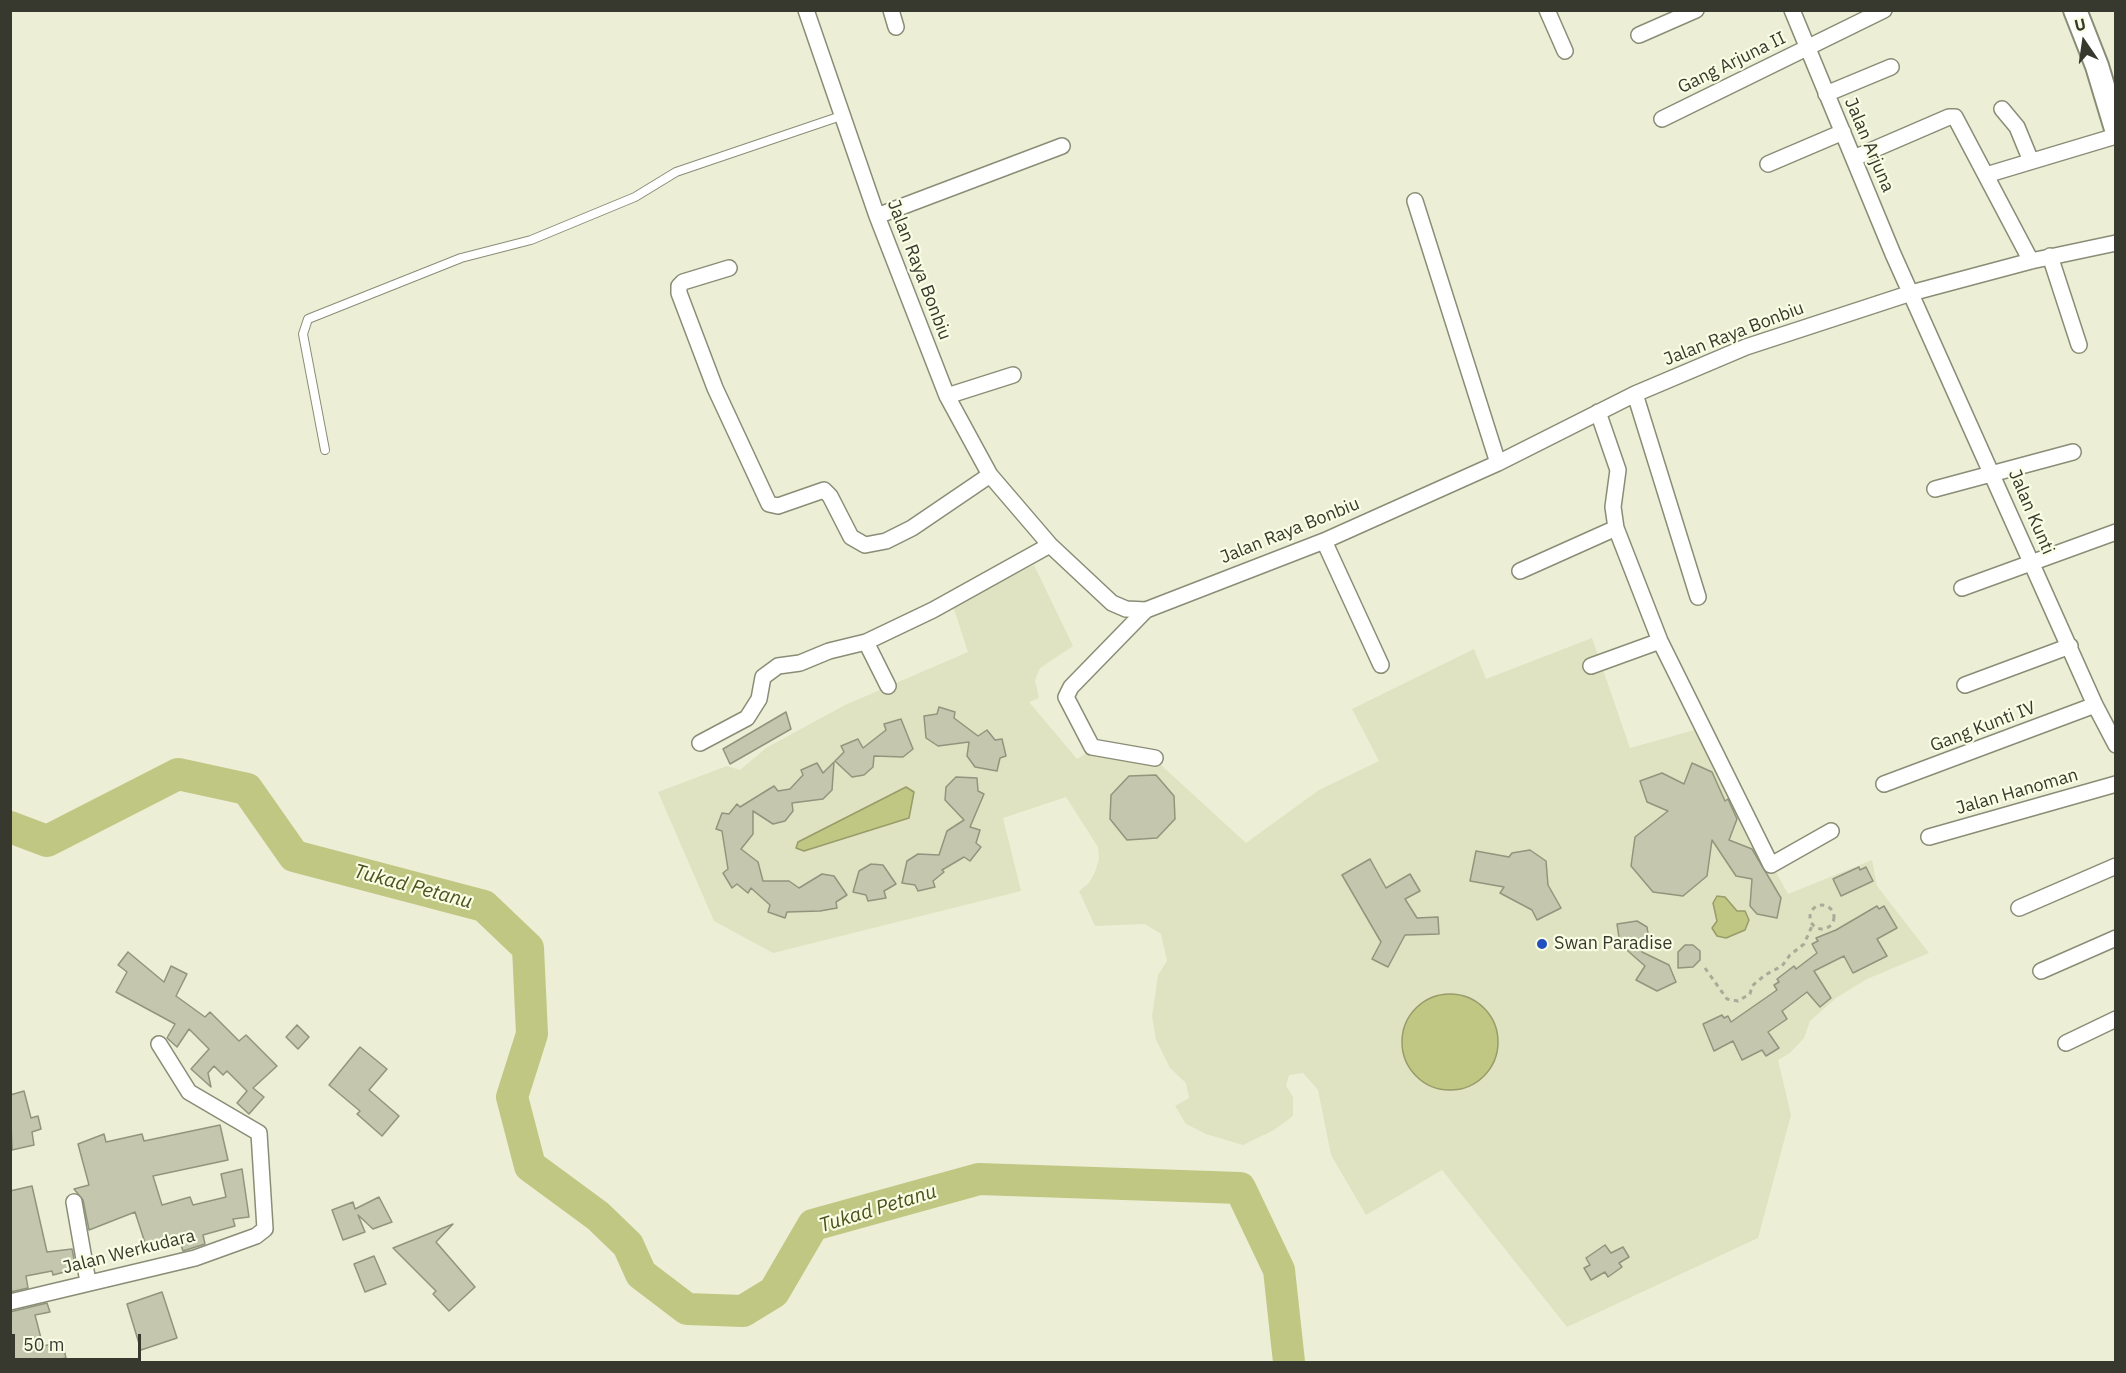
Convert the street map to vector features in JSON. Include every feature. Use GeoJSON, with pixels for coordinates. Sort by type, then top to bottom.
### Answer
{"type":"FeatureCollection","features":[{"type":"Feature","properties":{"kind":"street","name":"Jalan Raya Bonbiu"},"geometry":{"type":"LineString","coordinates":[[806,10],[877,216],[947,396],[990,475],[1050,544],[1112,603],[1126,609],[1146,610],[1324,541],[1498,463],[1635,394],[1746,347],[1911,293],[2050,256],[2115,243]]}},
{"type":"Feature","properties":{"kind":"street"},"geometry":{"type":"LineString","coordinates":[[891,10],[896,27]]}},
{"type":"Feature","properties":{"kind":"street"},"geometry":{"type":"LineString","coordinates":[[1547,10],[1565,51]]}},
{"type":"Feature","properties":{"kind":"street"},"geometry":{"type":"LineString","coordinates":[[1639,35],[1696,10]]}},
{"type":"Feature","properties":{"kind":"street","name":"Jalan Arjuna"},"geometry":{"type":"LineString","coordinates":[[1792,10],[1911,293]]}},
{"type":"Feature","properties":{"kind":"street","name":"Gang Arjuna II"},"geometry":{"type":"LineString","coordinates":[[1662,119],[1884,10]]}},
{"type":"Feature","properties":{"kind":"street"},"geometry":{"type":"LineString","coordinates":[[2075,10],[2097,66],[2115,129]]}},
{"type":"Feature","properties":{"kind":"street"},"geometry":{"type":"LineString","coordinates":[[1826,94],[1891,67]]}},
{"type":"Feature","properties":{"kind":"street"},"geometry":{"type":"LineString","coordinates":[[2002,109],[2017,127],[2031,161]]}},
{"type":"Feature","properties":{"kind":"street"},"geometry":{"type":"LineString","coordinates":[[1854,158],[1952,116],[1959,121],[2031,261]]}},
{"type":"Feature","properties":{"kind":"street"},"geometry":{"type":"LineString","coordinates":[[1768,164],[1843,132]]}},
{"type":"Feature","properties":{"kind":"street"},"geometry":{"type":"LineString","coordinates":[[1986,175],[2115,136]]}},
{"type":"Feature","properties":{"kind":"street"},"geometry":{"type":"LineString","coordinates":[[877,216],[1062,146]]}},
{"type":"Feature","properties":{"kind":"street"},"geometry":{"type":"LineString","coordinates":[[1415,201],[1498,463]]}},
{"type":"Feature","properties":{"kind":"street"},"geometry":{"type":"LineString","coordinates":[[2050,256],[2079,345]]}},
{"type":"Feature","properties":{"kind":"street"},"geometry":{"type":"LineString","coordinates":[[729,268],[683,282],[679,286],[679,293],[715,388],[770,504],[778,506],[824,490],[830,496],[852,537],[865,544],[886,541],[912,528],[990,475]]}},
{"type":"Feature","properties":{"kind":"street","name":"Jalan Kunti"},"geometry":{"type":"LineString","coordinates":[[1911,293],[2115,745]]}},
{"type":"Feature","properties":{"kind":"street"},"geometry":{"type":"LineString","coordinates":[[947,396],[1013,375]]}},
{"type":"Feature","properties":{"kind":"street"},"geometry":{"type":"LineString","coordinates":[[1635,394],[1698,597]]}},
{"type":"Feature","properties":{"kind":"street"},"geometry":{"type":"LineString","coordinates":[[1598,412],[1618,470],[1613,507],[1616,528],[1660,641],[1771,865],[1831,831]]}},
{"type":"Feature","properties":{"kind":"street"},"geometry":{"type":"LineString","coordinates":[[1935,489],[2073,452]]}},
{"type":"Feature","properties":{"kind":"street"},"geometry":{"type":"LineString","coordinates":[[1520,572],[1616,528]]}},
{"type":"Feature","properties":{"kind":"street"},"geometry":{"type":"LineString","coordinates":[[1962,588],[2115,532]]}},
{"type":"Feature","properties":{"kind":"street"},"geometry":{"type":"LineString","coordinates":[[1324,541],[1381,665]]}},
{"type":"Feature","properties":{"kind":"street"},"geometry":{"type":"LineString","coordinates":[[700,743],[747,718],[759,699],[763,677],[778,666],[800,663],[830,651],[866,642],[933,610],[1050,544]]}},
{"type":"Feature","properties":{"kind":"street"},"geometry":{"type":"LineString","coordinates":[[1146,610],[1071,687],[1066,697],[1092,747],[1155,758]]}},
{"type":"Feature","properties":{"kind":"street"},"geometry":{"type":"LineString","coordinates":[[1591,666],[1660,641]]}},
{"type":"Feature","properties":{"kind":"street"},"geometry":{"type":"LineString","coordinates":[[866,642],[888,686]]}},
{"type":"Feature","properties":{"kind":"street"},"geometry":{"type":"LineString","coordinates":[[1965,685],[2070,646]]}},
{"type":"Feature","properties":{"kind":"street","name":"Gang Kunti IV"},"geometry":{"type":"LineString","coordinates":[[1884,784],[2095,705]]}},
{"type":"Feature","properties":{"kind":"street","name":"Jalan Hanoman"},"geometry":{"type":"LineString","coordinates":[[1929,837],[2115,784]]}},
{"type":"Feature","properties":{"kind":"street"},"geometry":{"type":"LineString","coordinates":[[2019,908],[2115,866]]}},
{"type":"Feature","properties":{"kind":"street"},"geometry":{"type":"LineString","coordinates":[[2042,971],[2115,938]]}},
{"type":"Feature","properties":{"kind":"street"},"geometry":{"type":"LineString","coordinates":[[2066,1043],[2115,1019]]}},
{"type":"Feature","properties":{"kind":"street","name":"Jalan Werkudara"},"geometry":{"type":"LineString","coordinates":[[10,1302],[195,1258],[256,1236],[266,1225],[260,1136],[254,1129],[189,1092],[159,1044]]}},
{"type":"Feature","properties":{"kind":"street"},"geometry":{"type":"LineString","coordinates":[[74,1202],[88,1282]]}},
{"type":"Feature","properties":{"kind":"lane"},"geometry":{"type":"LineString","coordinates":[[325,450],[303,334],[308,319],[462,258],[531,240],[635,198],[676,172],[841,116]]}},
{"type":"Feature","properties":{"kind":"path"},"geometry":{"type":"LineString","coordinates":[[1705,968],[1727,999],[1738,1001],[1749,994],[1752,986],[1765,975],[1782,966],[1790,955],[1804,944],[1812,926],[1810,914],[1815,907],[1823,905],[1830,908],[1834,919],[1830,926],[1819,929],[1812,926]]}},
{"type":"Feature","properties":{"kind":"shaded area","name":"Swan Paradise"},"geometry":{"type":"Polygon","coordinates":[[[1034,565],[1073,646],[1040,668],[1035,680],[1039,698],[1029,702],[1077,759],[1088,752],[1161,765],[1246,843],[1319,790],[1379,761],[1352,709],[1474,649],[1486,679],[1592,638],[1630,748],[1698,729],[1788,894],[1872,860],[1877,886],[1929,953],[1867,979],[1836,998],[1810,1021],[1804,1038],[1790,1053],[1778,1060],[1791,1115],[1758,1238],[1567,1327],[1442,1170],[1366,1215],[1331,1155],[1318,1090],[1303,1073],[1289,1075],[1286,1086],[1293,1097],[1293,1116],[1274,1130],[1243,1145],[1206,1134],[1186,1124],[1175,1106],[1189,1098],[1186,1083],[1170,1068],[1156,1040],[1152,1016],[1158,975],[1167,961],[1161,934],[1145,924],[1095,926],[1079,891],[1089,883],[1095,872],[1099,859],[1098,847],[1066,797],[1003,818],[1021,891],[773,953],[714,921],[658,792],[727,766],[740,770],[766,748],[845,705],[968,652],[953,606],[1034,565]]]}},
{"type":"Feature","properties":{"kind":"shaded area"},"geometry":{"type":"Polygon","coordinates":[[[906,787],[914,792],[909,818],[804,851],[796,848],[798,842],[906,787]]]}},
{"type":"Feature","properties":{"kind":"shaded area"},"geometry":{"type":"Polygon","coordinates":[[[1717,896],[1725,897],[1737,911],[1745,911],[1749,920],[1745,930],[1726,938],[1717,936],[1712,928],[1717,921],[1713,903],[1717,896]]]}},
{"type":"Feature","properties":{"kind":"shaded area"},"geometry":{"type":"Polygon","coordinates":[[[1450,994],[1468,998],[1484,1008],[1494,1024],[1498,1042],[1494,1060],[1484,1076],[1468,1086],[1450,1090],[1432,1086],[1416,1076],[1406,1060],[1402,1042],[1406,1024],[1416,1008],[1432,998],[1450,994]]]}},
{"type":"Feature","properties":{"kind":"building"},"geometry":{"type":"Polygon","coordinates":[[[939,707],[955,712],[954,718],[978,736],[987,730],[995,740],[1002,739],[1006,756],[1000,758],[997,771],[975,767],[967,756],[969,742],[938,746],[926,738],[924,716],[937,714],[939,707]]]}},
{"type":"Feature","properties":{"kind":"building"},"geometry":{"type":"Polygon","coordinates":[[[786,712],[791,729],[730,764],[723,749],[786,712]]]}},
{"type":"Feature","properties":{"kind":"building"},"geometry":{"type":"Polygon","coordinates":[[[901,719],[913,749],[903,757],[874,756],[873,767],[864,775],[852,777],[835,761],[844,752],[841,746],[858,739],[863,748],[886,730],[884,724],[901,719]]]}},
{"type":"Feature","properties":{"kind":"building"},"geometry":{"type":"Polygon","coordinates":[[[834,762],[832,790],[823,799],[792,803],[793,811],[785,821],[773,824],[753,811],[753,834],[741,849],[758,862],[763,881],[789,881],[799,888],[822,874],[834,876],[847,895],[836,902],[837,908],[787,912],[785,918],[768,912],[770,905],[751,888],[748,893],[737,884],[732,888],[723,873],[728,869],[722,831],[716,829],[722,813],[729,814],[737,804],[740,807],[774,786],[778,791],[790,789],[803,775],[801,770],[817,763],[823,773],[834,762]]]}},
{"type":"Feature","properties":{"kind":"building"},"geometry":{"type":"Polygon","coordinates":[[[1692,763],[1712,772],[1725,801],[1728,799],[1737,819],[1729,840],[1752,849],[1781,898],[1777,918],[1757,914],[1750,906],[1752,879],[1736,876],[1712,840],[1707,876],[1683,896],[1653,892],[1631,866],[1635,837],[1668,811],[1647,802],[1640,781],[1662,773],[1684,784],[1692,763]]]}},
{"type":"Feature","properties":{"kind":"building"},"geometry":{"type":"Polygon","coordinates":[[[1156,775],[1174,796],[1175,819],[1157,838],[1127,840],[1110,819],[1111,795],[1129,776],[1156,775]]]}},
{"type":"Feature","properties":{"kind":"building"},"geometry":{"type":"Polygon","coordinates":[[[956,777],[977,778],[978,791],[984,794],[970,827],[980,830],[976,843],[981,847],[970,861],[964,857],[942,870],[944,872],[933,881],[935,887],[918,891],[915,885],[902,883],[907,861],[918,854],[939,855],[947,831],[964,820],[945,800],[946,787],[956,777]]]}},
{"type":"Feature","properties":{"kind":"building"},"geometry":{"type":"Polygon","coordinates":[[[1530,850],[1546,861],[1548,885],[1561,908],[1537,920],[1532,910],[1500,893],[1504,887],[1470,881],[1476,851],[1509,857],[1512,853],[1530,850]]]}},
{"type":"Feature","properties":{"kind":"building"},"geometry":{"type":"Polygon","coordinates":[[[1370,859],[1386,888],[1410,874],[1420,891],[1405,899],[1417,918],[1438,917],[1439,934],[1405,935],[1388,967],[1372,959],[1381,942],[1342,875],[1370,859]]]}},
{"type":"Feature","properties":{"kind":"building"},"geometry":{"type":"Polygon","coordinates":[[[871,864],[883,865],[896,884],[884,891],[886,898],[868,901],[866,895],[853,892],[859,871],[871,864]]]}},
{"type":"Feature","properties":{"kind":"building"},"geometry":{"type":"Polygon","coordinates":[[[1859,867],[1860,870],[1866,867],[1873,881],[1841,896],[1833,879],[1859,867]]]}},
{"type":"Feature","properties":{"kind":"building"},"geometry":{"type":"Polygon","coordinates":[[[1877,906],[1879,909],[1884,906],[1897,928],[1877,939],[1887,956],[1853,973],[1844,956],[1814,971],[1831,998],[1820,1007],[1807,992],[1782,1011],[1787,1019],[1768,1032],[1779,1048],[1766,1056],[1762,1050],[1742,1060],[1733,1041],[1714,1051],[1703,1024],[1722,1015],[1724,1018],[1728,1016],[1731,1022],[1777,990],[1774,985],[1779,982],[1777,979],[1794,966],[1796,969],[1817,953],[1812,944],[1818,941],[1816,938],[1836,930],[1877,906]]]}},
{"type":"Feature","properties":{"kind":"building"},"geometry":{"type":"Polygon","coordinates":[[[1637,921],[1647,927],[1649,940],[1642,952],[1669,965],[1676,982],[1657,991],[1636,980],[1645,966],[1620,944],[1617,924],[1637,921]]]}},
{"type":"Feature","properties":{"kind":"building"},"geometry":{"type":"Polygon","coordinates":[[[1685,945],[1693,945],[1700,951],[1700,960],[1693,967],[1678,968],[1678,952],[1685,945]]]}},
{"type":"Feature","properties":{"kind":"building"},"geometry":{"type":"Polygon","coordinates":[[[128,952],[164,982],[171,966],[187,974],[176,996],[205,1017],[210,1012],[239,1041],[246,1035],[277,1066],[253,1088],[264,1097],[249,1114],[237,1103],[247,1091],[227,1071],[223,1075],[214,1066],[208,1073],[211,1087],[191,1069],[209,1049],[189,1029],[177,1047],[167,1038],[175,1024],[116,992],[127,972],[118,965],[128,952]]]}},
{"type":"Feature","properties":{"kind":"building"},"geometry":{"type":"Polygon","coordinates":[[[297,1025],[309,1037],[298,1049],[286,1037],[297,1025]]]}},
{"type":"Feature","properties":{"kind":"building"},"geometry":{"type":"Polygon","coordinates":[[[360,1047],[387,1069],[369,1090],[399,1116],[382,1136],[357,1114],[360,1111],[329,1085],[360,1047]]]}},
{"type":"Feature","properties":{"kind":"building"},"geometry":{"type":"Polygon","coordinates":[[[24,1091],[31,1118],[38,1116],[41,1129],[32,1132],[34,1145],[12,1150],[10,1095],[24,1091]]]}},
{"type":"Feature","properties":{"kind":"building"},"geometry":{"type":"Polygon","coordinates":[[[220,1125],[228,1160],[153,1176],[162,1205],[190,1197],[193,1205],[226,1197],[221,1174],[242,1169],[249,1217],[233,1219],[235,1226],[203,1235],[205,1244],[183,1251],[179,1239],[147,1249],[135,1212],[89,1230],[83,1200],[74,1189],[89,1185],[78,1144],[104,1134],[106,1142],[142,1134],[144,1141],[220,1125]]]}},
{"type":"Feature","properties":{"kind":"building"},"geometry":{"type":"Polygon","coordinates":[[[32,1186],[47,1252],[72,1249],[76,1269],[53,1275],[52,1271],[26,1276],[28,1288],[10,1292],[10,1191],[32,1186]]]}},
{"type":"Feature","properties":{"kind":"building"},"geometry":{"type":"Polygon","coordinates":[[[379,1197],[392,1222],[373,1229],[358,1215],[365,1232],[343,1240],[332,1210],[353,1202],[355,1209],[379,1197]]]}},
{"type":"Feature","properties":{"kind":"building"},"geometry":{"type":"Polygon","coordinates":[[[453,1224],[436,1242],[475,1287],[449,1311],[433,1294],[436,1291],[393,1248],[453,1224]]]}},
{"type":"Feature","properties":{"kind":"building"},"geometry":{"type":"Polygon","coordinates":[[[1605,1245],[1611,1253],[1623,1247],[1629,1257],[1619,1263],[1622,1267],[1608,1277],[1605,1272],[1591,1280],[1584,1268],[1590,1265],[1586,1258],[1605,1245]]]}},
{"type":"Feature","properties":{"kind":"building"},"geometry":{"type":"Polygon","coordinates":[[[374,1256],[386,1284],[365,1292],[354,1264],[374,1256]]]}},
{"type":"Feature","properties":{"kind":"building"},"geometry":{"type":"Polygon","coordinates":[[[162,1292],[177,1338],[141,1350],[127,1304],[162,1292]]]}},
{"type":"Feature","properties":{"kind":"building"},"geometry":{"type":"Polygon","coordinates":[[[47,1303],[50,1312],[35,1315],[43,1346],[62,1342],[66,1358],[44,1362],[10,1362],[10,1312],[47,1303]]]}},
{"type":"Feature","properties":{"kind":"waterway","name":"Tukad Petanu"},"geometry":{"type":"LineString","coordinates":[[10,827],[47,841],[178,774],[247,789],[294,856],[484,906],[528,948],[532,1034],[512,1097],[530,1166],[598,1216],[628,1245],[641,1274],[687,1309],[743,1311],[774,1292],[813,1225],[979,1179],[1240,1188],[1279,1270],[1289,1362]]}},
{"type":"Feature","properties":{"kind":"place","name":"Swan Paradise"},"geometry":{"type":"Point","coordinates":[1542,944]}}]}
